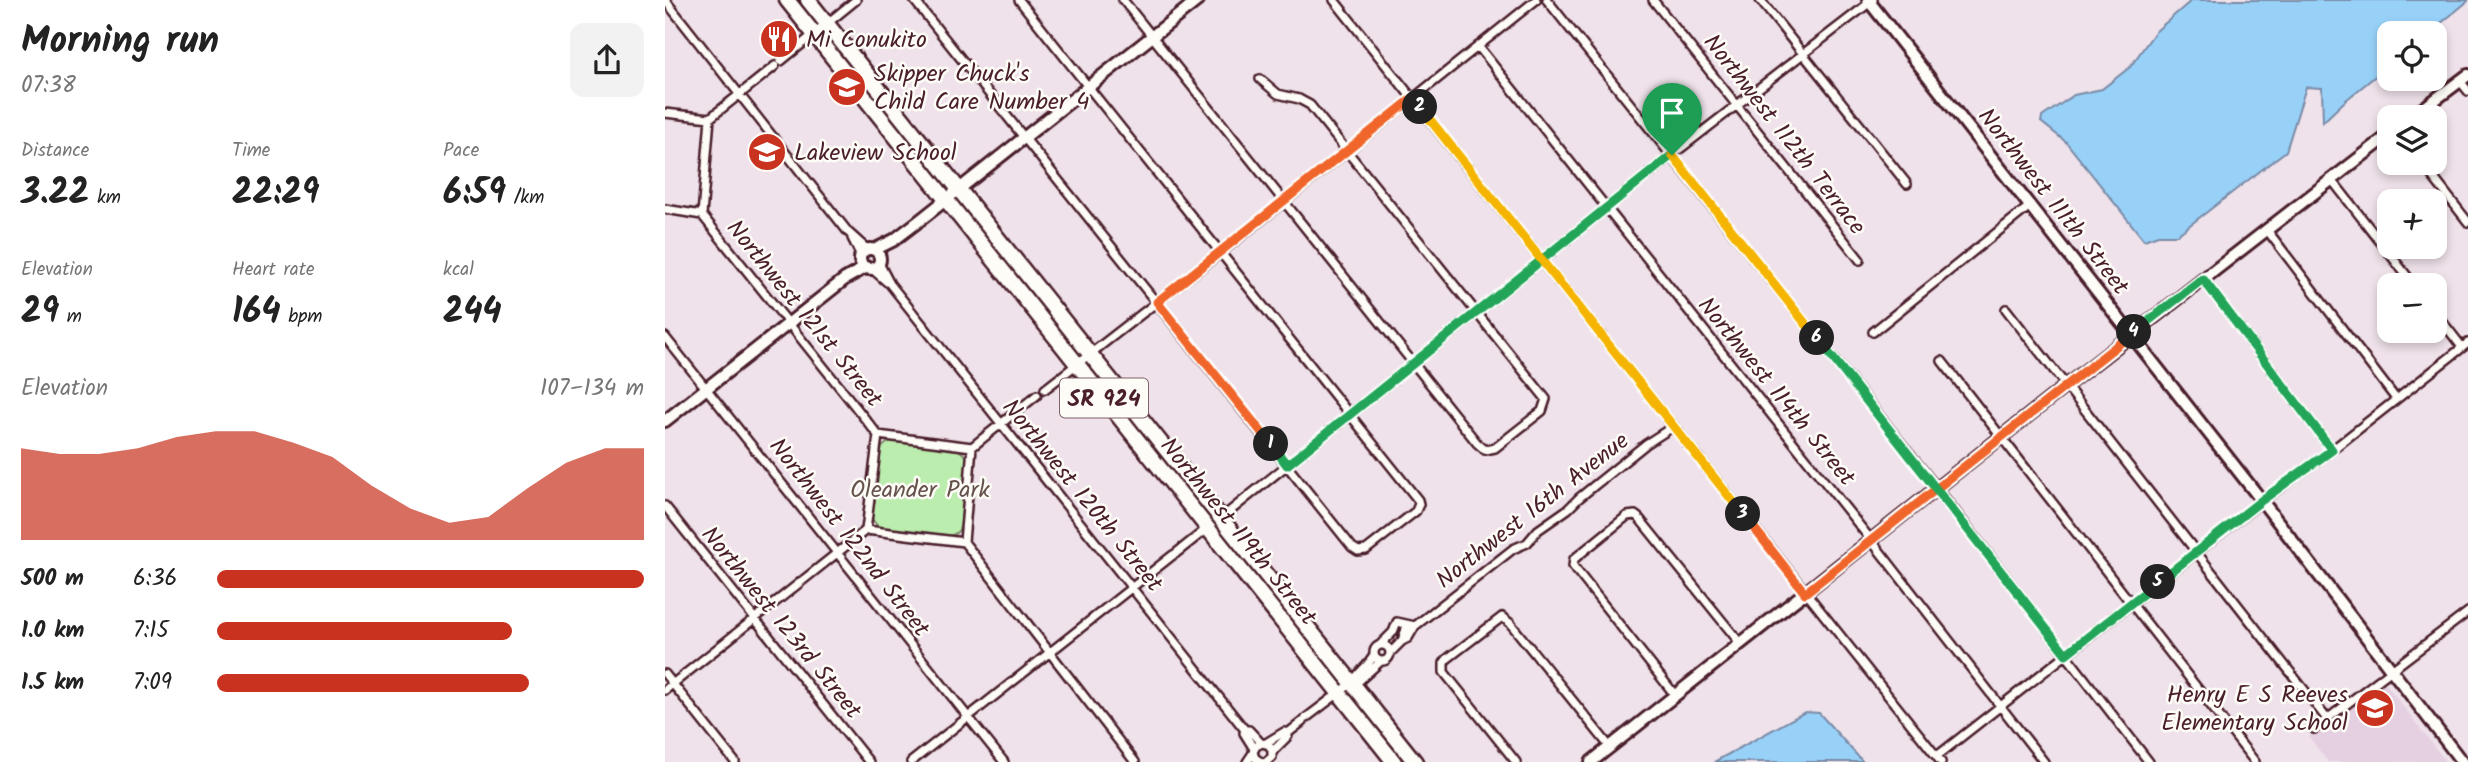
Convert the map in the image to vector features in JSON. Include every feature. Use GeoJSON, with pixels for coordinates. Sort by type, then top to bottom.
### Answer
{"type":"FeatureCollection","features":[{"type":"Feature","properties":{"kind":"highway","name":"Northwest 119th Street"},"geometry":{"type":"LineString","coordinates":[[787,0],[1394,762]]}},
{"type":"Feature","properties":{"kind":"highway","name":"Northwest 119th Street"},"geometry":{"type":"LineString","coordinates":[[808,0],[1415,762]]}},
{"type":"Feature","properties":{"kind":"street","name":"Northwest 120th Street"},"geometry":{"type":"LineString","coordinates":[[665,0],[1245,730],[1244,733],[1261,762],[1273,756],[1288,733]]}},
{"type":"Feature","properties":{"kind":"street"},"geometry":{"type":"LineString","coordinates":[[665,113],[710,118],[856,0]]}},
{"type":"Feature","properties":{"kind":"street"},"geometry":{"type":"LineString","coordinates":[[914,0],[1352,547],[1357,551],[1366,550],[1416,511],[1419,504],[1414,495],[1019,0]]}},
{"type":"Feature","properties":{"kind":"street"},"geometry":{"type":"LineString","coordinates":[[1123,0],[1485,450],[1495,448],[1542,411],[1546,399],[1349,150],[1310,105],[1278,94],[1260,79]]}},
{"type":"Feature","properties":{"kind":"street"},"geometry":{"type":"LineString","coordinates":[[665,421],[1198,0]]}},
{"type":"Feature","properties":{"kind":"street"},"geometry":{"type":"LineString","coordinates":[[1334,0],[1939,759],[2066,654],[2465,345],[2447,325]]}},
{"type":"Feature","properties":{"kind":"street"},"geometry":{"type":"LineString","coordinates":[[1045,389],[1285,202],[1536,0]]}},
{"type":"Feature","properties":{"kind":"street"},"geometry":{"type":"LineString","coordinates":[[1548,0],[1937,488],[2149,762]]}},
{"type":"Feature","properties":{"kind":"street","name":"Northwest 112th Terrace"},"geometry":{"type":"LineString","coordinates":[[1653,0],[1860,260]]}},
{"type":"Feature","properties":{"kind":"street"},"geometry":{"type":"LineString","coordinates":[[1760,0],[1907,184]]}},
{"type":"Feature","properties":{"kind":"street"},"geometry":{"type":"LineString","coordinates":[[911,762],[1350,416],[1672,155],[1871,1]]}},
{"type":"Feature","properties":{"kind":"street","name":"Northwest 111th Street"},"geometry":{"type":"LineString","coordinates":[[1871,1],[2262,500],[2462,762]]}},
{"type":"Feature","properties":{"kind":"street","name":"Northwest 114th Street"},"geometry":{"type":"LineString","coordinates":[[1478,46],[2044,762]]}},
{"type":"Feature","properties":{"kind":"street"},"geometry":{"type":"LineString","coordinates":[[2428,105],[2464,78],[2468,91]]}},
{"type":"Feature","properties":{"kind":"street"},"geometry":{"type":"LineString","coordinates":[[665,209],[702,215],[710,118]]}},
{"type":"Feature","properties":{"kind":"street"},"geometry":{"type":"LineString","coordinates":[[1591,762],[2131,334],[2377,144]]}},
{"type":"Feature","properties":{"kind":"street"},"geometry":{"type":"LineString","coordinates":[[2431,175],[2468,222]]}},
{"type":"Feature","properties":{"kind":"street"},"geometry":{"type":"LineString","coordinates":[[2332,180],[2405,273]]}},
{"type":"Feature","properties":{"kind":"street"},"geometry":{"type":"LineString","coordinates":[[1873,332],[2031,205]]}},
{"type":"Feature","properties":{"kind":"street","name":"Northwest 121st Street"},"geometry":{"type":"LineString","coordinates":[[702,215],[879,435]]}},
{"type":"Feature","properties":{"kind":"street"},"geometry":{"type":"LineString","coordinates":[[2267,230],[2396,399]]}},
{"type":"Feature","properties":{"kind":"street"},"geometry":{"type":"LineString","coordinates":[[2203,279],[2332,450]]}},
{"type":"Feature","properties":{"kind":"street"},"geometry":{"type":"LineString","coordinates":[[2006,309],[2327,719]]}},
{"type":"Feature","properties":{"kind":"street","name":"Northwest 122nd Street"},"geometry":{"type":"LineString","coordinates":[[665,337],[1004,762]]}},
{"type":"Feature","properties":{"kind":"street"},"geometry":{"type":"LineString","coordinates":[[1942,361],[2255,762]]}},
{"type":"Feature","properties":{"kind":"street"},"geometry":{"type":"LineString","coordinates":[[665,690],[866,530],[879,435],[972,447],[1037,395]]}},
{"type":"Feature","properties":{"kind":"street","name":"Northwest 16th Avenue"},"geometry":{"type":"LineString","coordinates":[[1288,733],[1388,658],[1402,639],[1408,638],[1411,626],[1513,549],[1527,543],[1538,530],[1568,509],[1646,444],[1674,426]]}},
{"type":"Feature","properties":{"kind":"street"},"geometry":{"type":"LineString","coordinates":[[972,447],[964,542],[1135,762]]}},
{"type":"Feature","properties":{"kind":"street","name":"Northwest 123rd Street"},"geometry":{"type":"LineString","coordinates":[[665,506],[869,762]]}},
{"type":"Feature","properties":{"kind":"street"},"geometry":{"type":"LineString","coordinates":[[1675,695],[1575,570],[1574,559],[1627,516],[1639,517],[1740,643]]}},
{"type":"Feature","properties":{"kind":"street"},"geometry":{"type":"LineString","coordinates":[[866,530],[964,542]]}},
{"type":"Feature","properties":{"kind":"street"},"geometry":{"type":"LineString","coordinates":[[2314,730],[2468,612]]}},
{"type":"Feature","properties":{"kind":"street"},"geometry":{"type":"LineString","coordinates":[[1516,762],[1444,672],[1447,659],[1502,617],[1510,623],[1610,747]]}},
{"type":"Feature","properties":{"kind":"street","name":"Northwest 16th Avenue"},"geometry":{"type":"LineString","coordinates":[[1352,683],[1356,675],[1366,668],[1374,650],[1393,632],[1397,622],[1411,626]]}},
{"type":"Feature","properties":{"kind":"street"},"geometry":{"type":"LineString","coordinates":[[1393,632],[1402,639]]}},
{"type":"Feature","properties":{"kind":"street"},"geometry":{"type":"LineString","coordinates":[[1380,645],[1386,646],[1390,653]]}},
{"type":"Feature","properties":{"kind":"street"},"geometry":{"type":"LineString","coordinates":[[1374,655],[1381,662]]}},
{"type":"Feature","properties":{"kind":"street"},"geometry":{"type":"LineString","coordinates":[[665,674],[735,762]]}},
{"type":"Feature","properties":{"kind":"street","name":"Northwest 120th Street"},"geometry":{"type":"LineString","coordinates":[[1245,730],[1249,730],[1273,756]]}},
{"type":"Feature","properties":{"kind":"street"},"geometry":{"type":"LineString","coordinates":[[1247,762],[1263,743],[1284,732],[1288,733]]}},
{"type":"Feature","properties":{"kind":"shaded area","name":"Henry E S Reeves Elementary School"},"geometry":{"type":"Polygon","coordinates":[[[2382,679],[2446,762],[2328,762],[2309,737],[2382,679]]]}},
{"type":"Feature","properties":{"kind":"green space","name":"Oleander Park"},"geometry":{"type":"Polygon","coordinates":[[[889,441],[958,449],[967,457],[961,525],[955,534],[950,536],[879,528],[872,519],[878,451],[889,441]]]}},
{"type":"Feature","properties":{"kind":"water"},"geometry":{"type":"Polygon","coordinates":[[[2192,0],[2468,0],[2444,21],[2377,21],[2377,75],[2323,122],[2322,88],[2306,87],[2286,151],[2177,235],[2158,235],[2144,240],[2066,142],[2041,122],[2042,117],[2074,95],[2102,89],[2130,67],[2155,32],[2192,0]]]}},
{"type":"Feature","properties":{"kind":"water"},"geometry":{"type":"Polygon","coordinates":[[[1805,712],[1819,713],[1863,762],[1714,762],[1805,712]]]}},
{"type":"Feature","properties":{"kind":"place","name":"Mi Conukito"},"geometry":{"type":"Point","coordinates":[779,39]}},
{"type":"Feature","properties":{"kind":"place","name":"Skipper Chuck's Child Care Number 4"},"geometry":{"type":"Point","coordinates":[847,87]}},
{"type":"Feature","properties":{"kind":"place","name":"Lakeview School"},"geometry":{"type":"Point","coordinates":[767,152]}},
{"type":"Feature","properties":{"kind":"place","name":"Henry E S Reeves Elementary School"},"geometry":{"type":"Point","coordinates":[2375,708]}},
{"type":"Feature","properties":{"kind":"route"},"geometry":{"type":"LineString","coordinates":[[1672,155],[1543,261],[1287,465],[1157,302],[1413,98],[1543,261],[1674,426],[1805,593],[1937,488],[2002,436],[2131,334],[2203,279],[2332,450],[2262,500],[2066,654],[1937,488],[1672,155]]}}]}
